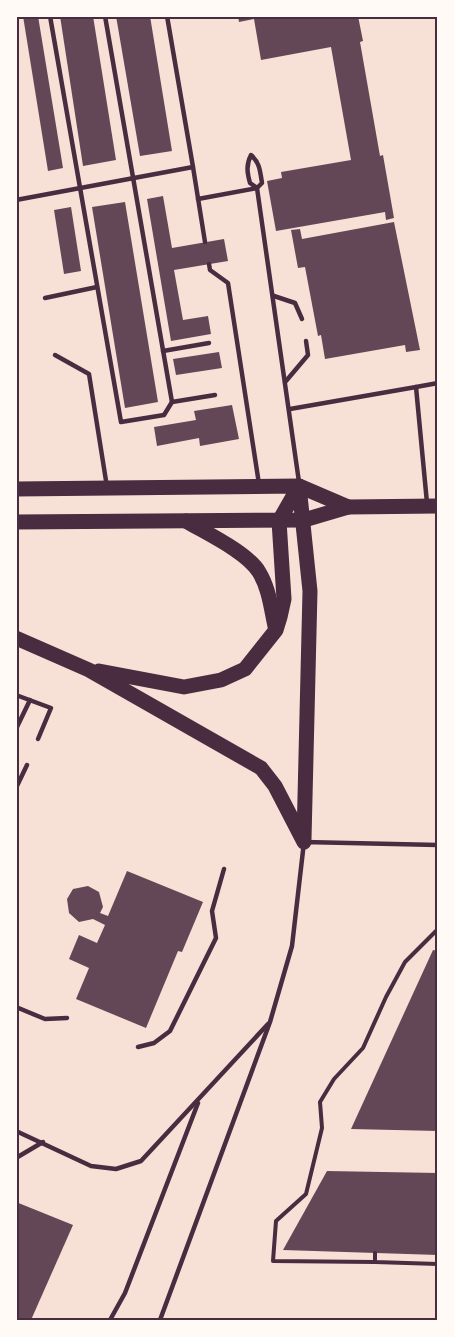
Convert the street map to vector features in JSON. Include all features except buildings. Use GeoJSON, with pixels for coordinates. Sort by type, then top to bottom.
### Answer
{"type":"FeatureCollection","features":[{"type":"Feature","properties":{"kind":"main road"},"geometry":{"type":"LineString","coordinates":[[299,486],[310,591],[304,842]]}},
{"type":"Feature","properties":{"kind":"main road"},"geometry":{"type":"LineString","coordinates":[[88,670],[184,687],[221,680],[245,669],[276,630],[284,599],[279,521],[299,486]]}},
{"type":"Feature","properties":{"kind":"main road"},"geometry":{"type":"LineString","coordinates":[[16,489],[299,486],[348,507]]}},
{"type":"Feature","properties":{"kind":"main road"},"geometry":{"type":"LineString","coordinates":[[16,522],[279,521],[303,520],[348,507],[433,506]]}},
{"type":"Feature","properties":{"kind":"main road"},"geometry":{"type":"LineString","coordinates":[[186,521],[228,544],[258,570],[269,595],[276,630]]}},
{"type":"Feature","properties":{"kind":"main road"},"geometry":{"type":"LineString","coordinates":[[16,638],[88,670],[261,768],[275,786],[304,842]]}},
{"type":"Feature","properties":{"kind":"lane"},"geometry":{"type":"LineString","coordinates":[[50,16],[121,422],[164,415],[172,402],[131,178],[105,16]]}},
{"type":"Feature","properties":{"kind":"lane"},"geometry":{"type":"LineString","coordinates":[[167,16],[205,242]]}},
{"type":"Feature","properties":{"kind":"lane"},"geometry":{"type":"LineString","coordinates":[[198,199],[257,188],[262,183],[259,162],[251,155],[246,164],[250,183],[257,188],[290,409],[299,486]]}},
{"type":"Feature","properties":{"kind":"lane"},"geometry":{"type":"LineString","coordinates":[[16,200],[194,167]]}},
{"type":"Feature","properties":{"kind":"lane"},"geometry":{"type":"LineString","coordinates":[[209,264],[210,270],[228,284],[259,486]]}},
{"type":"Feature","properties":{"kind":"lane"},"geometry":{"type":"LineString","coordinates":[[45,298],[97,287]]}},
{"type":"Feature","properties":{"kind":"lane"},"geometry":{"type":"LineString","coordinates":[[274,296],[295,303],[302,319]]}},
{"type":"Feature","properties":{"kind":"lane"},"geometry":{"type":"LineString","coordinates":[[286,381],[308,356],[306,341]]}},
{"type":"Feature","properties":{"kind":"lane"},"geometry":{"type":"LineString","coordinates":[[162,351],[209,343]]}},
{"type":"Feature","properties":{"kind":"lane"},"geometry":{"type":"LineString","coordinates":[[55,355],[89,374],[107,488]]}},
{"type":"Feature","properties":{"kind":"lane"},"geometry":{"type":"LineString","coordinates":[[290,409],[438,383]]}},
{"type":"Feature","properties":{"kind":"lane"},"geometry":{"type":"LineString","coordinates":[[416,387],[433,506]]}},
{"type":"Feature","properties":{"kind":"lane"},"geometry":{"type":"LineString","coordinates":[[172,402],[215,395]]}},
{"type":"Feature","properties":{"kind":"lane"},"geometry":{"type":"LineString","coordinates":[[16,695],[51,708],[38,739]]}},
{"type":"Feature","properties":{"kind":"lane"},"geometry":{"type":"LineString","coordinates":[[16,729],[30,700]]}},
{"type":"Feature","properties":{"kind":"lane"},"geometry":{"type":"LineString","coordinates":[[16,788],[27,765]]}},
{"type":"Feature","properties":{"kind":"lane"},"geometry":{"type":"LineString","coordinates":[[160,1320],[270,1022],[292,946],[304,842],[438,845]]}},
{"type":"Feature","properties":{"kind":"lane"},"geometry":{"type":"LineString","coordinates":[[138,1047],[154,1043],[170,1031],[216,938],[212,911],[224,869]]}},
{"type":"Feature","properties":{"kind":"lane"},"geometry":{"type":"LineString","coordinates":[[16,1007],[45,1019],[67,1018]]}},
{"type":"Feature","properties":{"kind":"lane"},"geometry":{"type":"LineString","coordinates":[[16,1131],[91,1166],[116,1169],[141,1161],[270,1022]]}},
{"type":"Feature","properties":{"kind":"lane"},"geometry":{"type":"LineString","coordinates":[[110,1320],[125,1293],[199,1100]]}},
{"type":"Feature","properties":{"kind":"lane"},"geometry":{"type":"LineString","coordinates":[[16,1158],[43,1142]]}},
{"type":"Feature","properties":{"kind":"path"},"geometry":{"type":"LineString","coordinates":[[438,929],[405,962],[363,1048],[334,1079],[320,1102],[322,1128],[306,1194],[276,1221],[273,1262],[438,1264]]}},
{"type":"Feature","properties":{"kind":"path"},"geometry":{"type":"LineString","coordinates":[[375,1253],[375,1262]]}}]}
